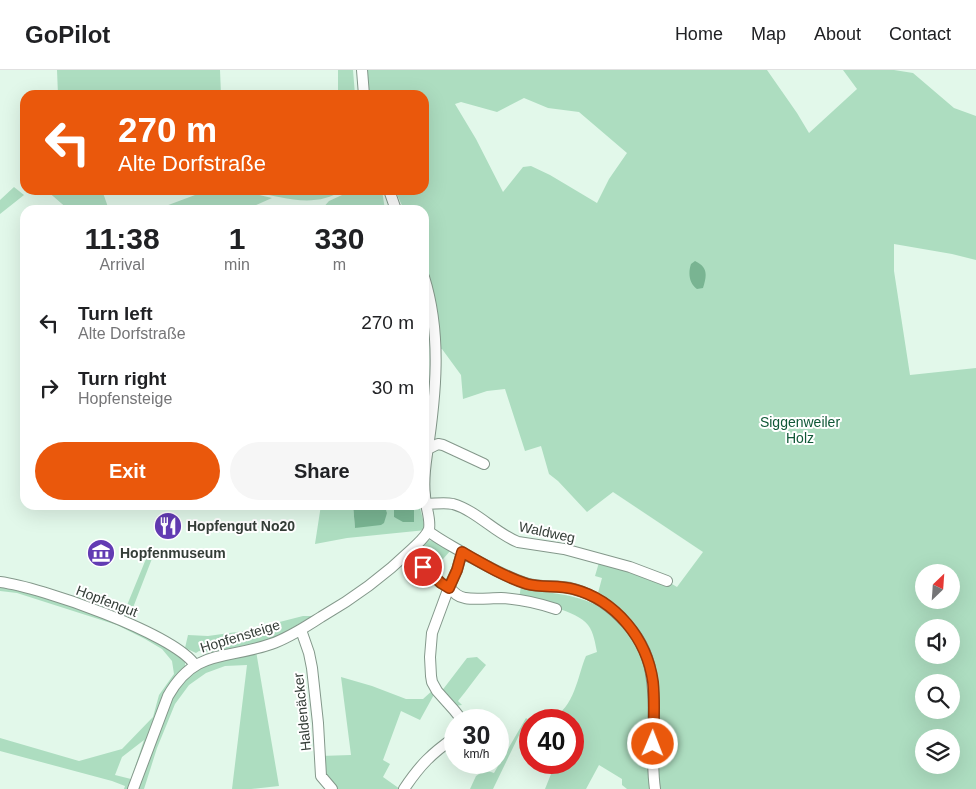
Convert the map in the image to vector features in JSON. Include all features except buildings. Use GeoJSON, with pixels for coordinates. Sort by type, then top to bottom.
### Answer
{"type":"FeatureCollection","features":[{"type":"Feature","properties":{"kind":"street"},"geometry":{"type":"LineString","coordinates":[[362,70],[364,90]]}},
{"type":"Feature","properties":{"kind":"street"},"geometry":{"type":"LineString","coordinates":[[429,296],[436,355],[429,440]]}},
{"type":"Feature","properties":{"kind":"street"},"geometry":{"type":"LineString","coordinates":[[429,448],[438,444],[443,445],[484,464]]}},
{"type":"Feature","properties":{"kind":"street","name":"Waldweg"},"geometry":{"type":"LineString","coordinates":[[429,504],[452,504],[468,511],[510,539],[518,542],[564,549],[630,567],[667,580]]}},
{"type":"Feature","properties":{"kind":"street"},"geometry":{"type":"LineString","coordinates":[[427,510],[428,531],[462,552],[527,584],[575,589],[593,597],[612,609],[628,624],[645,652],[653,683],[655,789]]}},
{"type":"Feature","properties":{"kind":"street","name":"Hopfensteige"},"geometry":{"type":"LineString","coordinates":[[134,789],[168,696],[184,674],[195,665],[207,659],[272,644],[301,630],[370,586],[408,553],[428,531]]}},
{"type":"Feature","properties":{"kind":"street"},"geometry":{"type":"LineString","coordinates":[[453,709],[437,691],[432,682],[430,657],[432,633],[457,570],[462,552]]}},
{"type":"Feature","properties":{"kind":"street"},"geometry":{"type":"LineString","coordinates":[[408,553],[457,596],[519,600],[546,605],[556,609]]}},
{"type":"Feature","properties":{"kind":"street","name":"Hopfengut"},"geometry":{"type":"LineString","coordinates":[[0,582],[16,584],[78,604],[144,630],[167,642],[191,659],[195,665]]}},
{"type":"Feature","properties":{"kind":"street","name":"Haldenäcker"},"geometry":{"type":"LineString","coordinates":[[301,630],[309,652],[312,668],[321,776],[332,789]]}},
{"type":"Feature","properties":{"kind":"street"},"geometry":{"type":"LineString","coordinates":[[404,789],[425,760],[444,744]]}},
{"type":"Feature","properties":{"kind":"green space"},"geometry":{"type":"Polygon","coordinates":[[[57,70],[220,70],[221,90],[58,90],[57,70]]]}},
{"type":"Feature","properties":{"kind":"green space"},"geometry":{"type":"Polygon","coordinates":[[[338,70],[353,70],[355,90],[338,90],[338,70]]]}},
{"type":"Feature","properties":{"kind":"green space","name":"Siggenweiler Holz"},"geometry":{"type":"Polygon","coordinates":[[[365,70],[767,70],[809,133],[857,89],[843,70],[894,70],[913,73],[954,108],[976,116],[976,260],[894,244],[894,271],[910,375],[976,368],[976,789],[659,789],[656,669],[640,632],[619,607],[598,593],[602,578],[595,576],[600,559],[667,581],[677,587],[703,552],[613,492],[587,512],[549,474],[541,446],[525,451],[505,389],[487,391],[463,399],[461,375],[442,349],[439,349],[429,282],[429,205],[402,205],[397,195],[429,195],[429,90],[367,90],[365,70]],[[524,98],[497,112],[461,102],[455,104],[476,139],[503,192],[523,167],[531,166],[597,203],[609,179],[627,153],[579,112],[548,108],[524,98]]]}},
{"type":"Feature","properties":{"kind":"green space"},"geometry":{"type":"Polygon","coordinates":[[[14,187],[20,192],[20,195],[24,195],[0,214],[0,200],[14,187]]]}},
{"type":"Feature","properties":{"kind":"green space"},"geometry":{"type":"Polygon","coordinates":[[[52,195],[104,195],[107,205],[63,205],[52,195]]]}},
{"type":"Feature","properties":{"kind":"green space"},"geometry":{"type":"Polygon","coordinates":[[[195,195],[260,195],[272,198],[256,205],[168,205],[195,195]]]}},
{"type":"Feature","properties":{"kind":"green space"},"geometry":{"type":"Polygon","coordinates":[[[270,195],[333,195],[308,200],[270,195]]]}},
{"type":"Feature","properties":{"kind":"green space"},"geometry":{"type":"Polygon","coordinates":[[[342,195],[383,195],[384,205],[325,205],[329,201],[342,195]]]}},
{"type":"Feature","properties":{"kind":"green space"},"geometry":{"type":"Polygon","coordinates":[[[320,510],[353,510],[355,528],[387,513],[386,510],[394,510],[394,517],[414,522],[414,510],[420,510],[426,530],[347,538],[315,544],[320,510]]]}},
{"type":"Feature","properties":{"kind":"green space"},"geometry":{"type":"Polygon","coordinates":[[[426,540],[436,542],[450,551],[437,566],[418,550],[426,540]]]}},
{"type":"Feature","properties":{"kind":"green space"},"geometry":{"type":"Polygon","coordinates":[[[148,554],[153,556],[129,618],[123,615],[148,554]]]}},
{"type":"Feature","properties":{"kind":"green space"},"geometry":{"type":"Polygon","coordinates":[[[0,584],[12,586],[124,623],[180,655],[185,662],[185,669],[130,789],[124,789],[125,786],[112,781],[0,751],[0,738],[79,761],[122,749],[153,717],[159,695],[174,674],[172,661],[162,649],[117,625],[17,593],[0,591],[0,584]],[[144,740],[122,757],[115,775],[131,779],[144,740]]]}},
{"type":"Feature","properties":{"kind":"green space"},"geometry":{"type":"Polygon","coordinates":[[[521,585],[585,600],[606,611],[625,629],[633,640],[644,663],[649,690],[650,789],[627,789],[622,785],[622,779],[599,765],[586,789],[545,789],[551,774],[584,774],[584,709],[563,709],[574,691],[586,656],[597,652],[592,631],[583,620],[566,611],[519,600],[521,585]]]}},
{"type":"Feature","properties":{"kind":"green space"},"geometry":{"type":"Polygon","coordinates":[[[303,616],[312,616],[275,638],[255,645],[212,652],[199,651],[196,653],[185,648],[188,635],[208,636],[244,631],[303,616]]]}},
{"type":"Feature","properties":{"kind":"green space"},"geometry":{"type":"Polygon","coordinates":[[[256,651],[279,786],[232,789],[247,665],[225,666],[206,673],[189,685],[175,704],[157,748],[144,789],[137,789],[163,718],[177,687],[200,666],[256,651]]]}},
{"type":"Feature","properties":{"kind":"green space"},"geometry":{"type":"Polygon","coordinates":[[[477,657],[486,665],[458,701],[462,705],[455,706],[441,692],[467,658],[477,657]]]}},
{"type":"Feature","properties":{"kind":"green space"},"geometry":{"type":"Polygon","coordinates":[[[341,677],[406,699],[423,699],[433,690],[436,691],[420,720],[401,711],[383,760],[390,764],[383,777],[400,789],[332,789],[323,779],[320,756],[351,755],[341,677]]]}},
{"type":"Feature","properties":{"kind":"green space"},"geometry":{"type":"Polygon","coordinates":[[[519,730],[519,735],[509,756],[509,747],[519,730]]]}},
{"type":"Feature","properties":{"kind":"green space"},"geometry":{"type":"Polygon","coordinates":[[[479,774],[500,774],[493,789],[470,789],[476,776],[479,774]]]}},
{"type":"Feature","properties":{"kind":"shaded area"},"geometry":{"type":"Polygon","coordinates":[[[695,261],[702,266],[705,272],[703,288],[697,289],[691,281],[690,267],[695,261]]]}},
{"type":"Feature","properties":{"kind":"shaded area"},"geometry":{"type":"Polygon","coordinates":[[[353,510],[386,510],[384,523],[381,525],[355,528],[353,510]]]}},
{"type":"Feature","properties":{"kind":"shaded area"},"geometry":{"type":"Polygon","coordinates":[[[394,510],[414,510],[414,522],[403,522],[394,517],[394,510]]]}},
{"type":"Feature","properties":{"kind":"place","name":"Hopfengut No20"},"geometry":{"type":"Point","coordinates":[168,526]}},
{"type":"Feature","properties":{"kind":"place","name":"Hopfenmuseum"},"geometry":{"type":"Point","coordinates":[101,553]}},
{"type":"Feature","properties":{"kind":"route"},"geometry":{"type":"LineString","coordinates":[[423,567],[449,588],[462,552],[520,582],[531,585],[575,589],[593,597],[612,609],[628,624],[645,652],[653,683],[653,744]]}}]}
